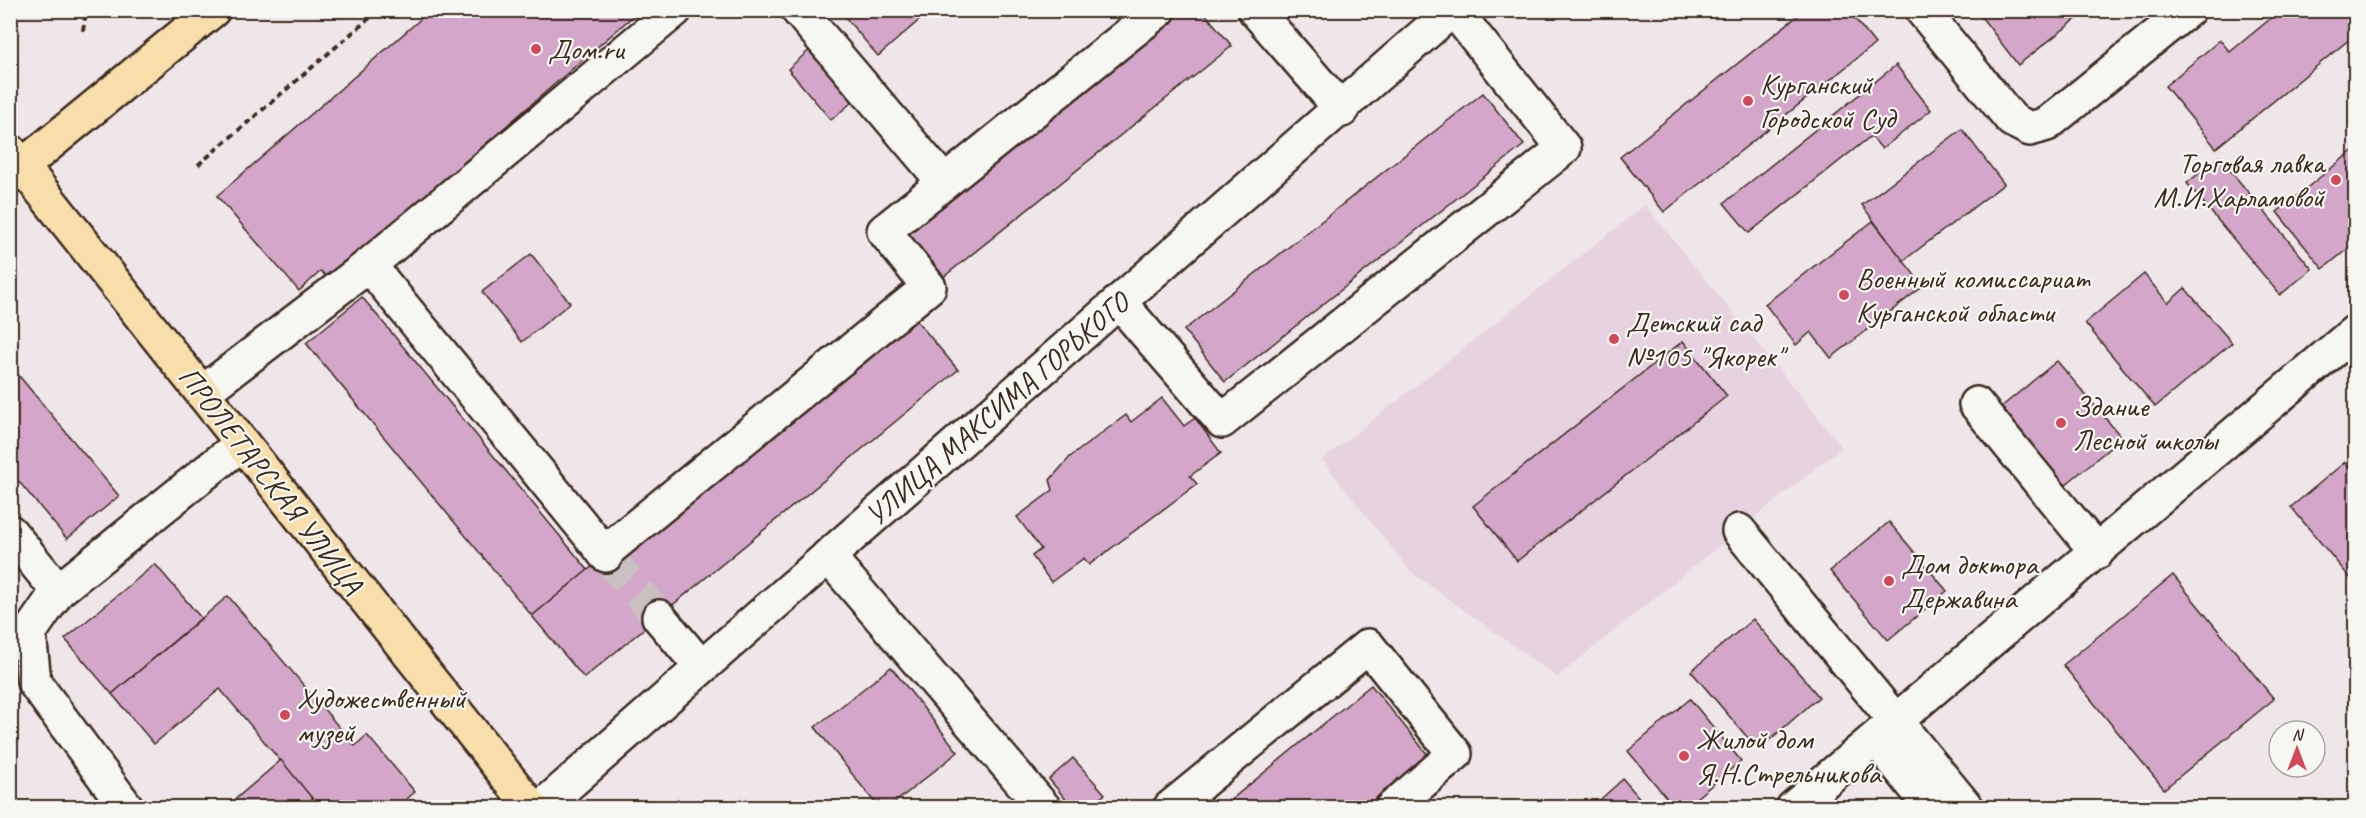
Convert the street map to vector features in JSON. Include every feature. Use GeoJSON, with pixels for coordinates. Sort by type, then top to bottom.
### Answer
{"type":"FeatureCollection","features":[{"type":"Feature","properties":{"kind":"main road"},"geometry":{"type":"LineString","coordinates":[[14,164],[213,10]]}},
{"type":"Feature","properties":{"kind":"main road","name":"ПРОЛЕТАРСКАЯ УЛИЦА"},"geometry":{"type":"LineString","coordinates":[[14,164],[202,393],[532,807]]}},
{"type":"Feature","properties":{"kind":"street"},"geometry":{"type":"LineString","coordinates":[[202,393],[369,265],[675,10]]}},
{"type":"Feature","properties":{"kind":"street"},"geometry":{"type":"LineString","coordinates":[[798,10],[944,182]]}},
{"type":"Feature","properties":{"kind":"street"},"geometry":{"type":"LineString","coordinates":[[369,265],[605,554],[929,287],[884,231],[1159,10]]}},
{"type":"Feature","properties":{"kind":"street"},"geometry":{"type":"LineString","coordinates":[[1255,10],[1342,110]]}},
{"type":"Feature","properties":{"kind":"street"},"geometry":{"type":"LineString","coordinates":[[1120,303],[1222,421],[1564,148],[1453,10]]}},
{"type":"Feature","properties":{"kind":"street","name":"УЛИЦА МАКСИМА ГОРЬКОГО"},"geometry":{"type":"LineString","coordinates":[[541,807],[1342,110],[1453,10]]}},
{"type":"Feature","properties":{"kind":"street"},"geometry":{"type":"LineString","coordinates":[[1922,10],[2012,120],[2030,129],[2048,124],[2188,10]]}},
{"type":"Feature","properties":{"kind":"street"},"geometry":{"type":"LineString","coordinates":[[1793,807],[1886,731],[2355,331]]}},
{"type":"Feature","properties":{"kind":"street"},"geometry":{"type":"LineString","coordinates":[[1976,404],[2097,552]]}},
{"type":"Feature","properties":{"kind":"street"},"geometry":{"type":"LineString","coordinates":[[127,807],[34,682],[30,633],[58,591],[241,444]]}},
{"type":"Feature","properties":{"kind":"street"},"geometry":{"type":"LineString","coordinates":[[1739,531],[1886,731],[1932,807]]}},
{"type":"Feature","properties":{"kind":"street"},"geometry":{"type":"LineString","coordinates":[[10,532],[58,591]]}},
{"type":"Feature","properties":{"kind":"street"},"geometry":{"type":"LineString","coordinates":[[828,556],[1044,807]]}},
{"type":"Feature","properties":{"kind":"street"},"geometry":{"type":"LineString","coordinates":[[659,617],[701,667]]}},
{"type":"Feature","properties":{"kind":"street"},"geometry":{"type":"LineString","coordinates":[[1170,807],[1368,646],[1455,754],[1392,807]]}},
{"type":"Feature","properties":{"kind":"street"},"geometry":{"type":"LineString","coordinates":[[1886,731],[1967,807]]}},
{"type":"Feature","properties":{"kind":"path"},"geometry":{"type":"LineString","coordinates":[[83,31],[86,10]]}},
{"type":"Feature","properties":{"kind":"path"},"geometry":{"type":"LineString","coordinates":[[198,165],[379,10]]}},
{"type":"Feature","properties":{"kind":"shaded area","name":"Детский сад №105 \"Якорек\""},"geometry":{"type":"Polygon","coordinates":[[[1645,205],[1842,447],[1557,677],[1411,572],[1322,460],[1645,205]]]}},
{"type":"Feature","properties":{"kind":"building"},"geometry":{"type":"Polygon","coordinates":[[[431,10],[640,10],[329,280],[321,271],[299,291],[217,196],[431,10]]]}},
{"type":"Feature","properties":{"kind":"building"},"geometry":{"type":"Polygon","coordinates":[[[839,10],[931,10],[878,56],[839,10]]]}},
{"type":"Feature","properties":{"kind":"building"},"geometry":{"type":"Polygon","coordinates":[[[1167,10],[1202,10],[1232,46],[936,283],[893,230],[1167,10]]]}},
{"type":"Feature","properties":{"kind":"building","name":"Курганский Городской Суд"},"geometry":{"type":"Polygon","coordinates":[[[1805,10],[1848,10],[1875,44],[1664,212],[1620,157],[1805,10]]]}},
{"type":"Feature","properties":{"kind":"building"},"geometry":{"type":"Polygon","coordinates":[[[1976,10],[2088,10],[2018,65],[1976,10]]]}},
{"type":"Feature","properties":{"kind":"building"},"geometry":{"type":"Polygon","coordinates":[[[2281,10],[2356,10],[2356,34],[2216,148],[2165,86],[2220,40],[2230,52],[2281,10]]]}},
{"type":"Feature","properties":{"kind":"building"},"geometry":{"type":"Polygon","coordinates":[[[814,46],[858,97],[831,120],[788,69],[814,46]]]}},
{"type":"Feature","properties":{"kind":"building"},"geometry":{"type":"Polygon","coordinates":[[[1896,65],[1931,110],[1882,149],[1871,136],[1749,233],[1724,203],[1896,65]]]}},
{"type":"Feature","properties":{"kind":"building"},"geometry":{"type":"Polygon","coordinates":[[[1483,93],[1524,145],[1225,382],[1184,330],[1483,93]]]}},
{"type":"Feature","properties":{"kind":"building"},"geometry":{"type":"Polygon","coordinates":[[[1962,129],[2004,184],[1903,261],[1862,205],[1962,129]]]}},
{"type":"Feature","properties":{"kind":"building","name":"Торговая лавка М.И.Харламовой"},"geometry":{"type":"Polygon","coordinates":[[[2356,148],[2356,242],[2323,269],[2277,212],[2356,148]]]}},
{"type":"Feature","properties":{"kind":"building"},"geometry":{"type":"Polygon","coordinates":[[[2219,157],[2312,269],[2280,295],[2187,183],[2219,157]]]}},
{"type":"Feature","properties":{"kind":"building","name":"Военный комиссариат Курганской области"},"geometry":{"type":"Polygon","coordinates":[[[1873,221],[1923,286],[1831,358],[1811,332],[1796,345],[1765,304],[1873,221]]]}},
{"type":"Feature","properties":{"kind":"building"},"geometry":{"type":"Polygon","coordinates":[[[531,254],[570,303],[522,342],[482,292],[531,254]]]}},
{"type":"Feature","properties":{"kind":"building"},"geometry":{"type":"Polygon","coordinates":[[[2144,274],[2168,303],[2185,288],[2232,343],[2155,407],[2085,323],[2144,274]]]}},
{"type":"Feature","properties":{"kind":"building"},"geometry":{"type":"Polygon","coordinates":[[[362,297],[588,570],[532,616],[306,343],[362,297]]]}},
{"type":"Feature","properties":{"kind":"building"},"geometry":{"type":"Polygon","coordinates":[[[906,308],[958,370],[584,678],[532,616],[906,308]]]}},
{"type":"Feature","properties":{"kind":"building"},"geometry":{"type":"Polygon","coordinates":[[[1683,341],[1727,396],[1517,561],[1473,506],[1683,341]]]}},
{"type":"Feature","properties":{"kind":"building","name":"Здание Лесной школы"},"geometry":{"type":"Polygon","coordinates":[[[2057,361],[2122,438],[2065,485],[2000,408],[2057,361]]]}},
{"type":"Feature","properties":{"kind":"building"},"geometry":{"type":"Polygon","coordinates":[[[10,365],[119,496],[67,539],[10,471],[10,365]]]}},
{"type":"Feature","properties":{"kind":"building"},"geometry":{"type":"Polygon","coordinates":[[[1162,398],[1184,426],[1195,418],[1221,453],[1190,476],[1197,484],[1089,565],[1084,558],[1051,582],[1032,556],[1041,549],[1017,517],[1053,490],[1050,480],[1070,457],[1126,415],[1131,422],[1162,398]]]}},
{"type":"Feature","properties":{"kind":"building"},"geometry":{"type":"Polygon","coordinates":[[[2345,462],[2356,475],[2356,585],[2291,507],[2345,462]]]}},
{"type":"Feature","properties":{"kind":"building","name":"Дом доктора Державина"},"geometry":{"type":"Polygon","coordinates":[[[1889,522],[1947,591],[1888,640],[1830,571],[1889,522]]]}},
{"type":"Feature","properties":{"kind":"building"},"geometry":{"type":"Polygon","coordinates":[[[155,564],[201,618],[112,694],[65,639],[155,564]]]}},
{"type":"Feature","properties":{"kind":"building"},"geometry":{"type":"Polygon","coordinates":[[[2173,575],[2274,699],[2164,789],[2063,665],[2173,575]]]}},
{"type":"Feature","properties":{"kind":"building","name":"Художественный музей"},"geometry":{"type":"Polygon","coordinates":[[[228,596],[355,746],[367,735],[415,792],[396,808],[320,808],[220,689],[154,744],[112,694],[228,596]]]}},
{"type":"Feature","properties":{"kind":"building"},"geometry":{"type":"Polygon","coordinates":[[[1753,619],[1819,697],[1758,750],[1691,671],[1753,619]]]}},
{"type":"Feature","properties":{"kind":"building"},"geometry":{"type":"Polygon","coordinates":[[[891,667],[958,752],[888,808],[879,808],[815,727],[891,667]]]}},
{"type":"Feature","properties":{"kind":"building"},"geometry":{"type":"Polygon","coordinates":[[[1371,685],[1428,755],[1364,808],[1221,808],[1371,685]]]}},
{"type":"Feature","properties":{"kind":"building","name":"Жилой дом Я.Н.Стрельникова"},"geometry":{"type":"Polygon","coordinates":[[[1690,699],[1741,761],[1684,808],[1675,808],[1628,751],[1690,699]]]}},
{"type":"Feature","properties":{"kind":"building"},"geometry":{"type":"Polygon","coordinates":[[[1073,758],[1105,794],[1090,808],[1073,808],[1049,779],[1073,758]]]}},
{"type":"Feature","properties":{"kind":"building"},"geometry":{"type":"Polygon","coordinates":[[[281,760],[320,808],[225,808],[281,760]]]}},
{"type":"Feature","properties":{"kind":"building"},"geometry":{"type":"Polygon","coordinates":[[[1623,779],[1648,808],[1591,808],[1623,779]]]}},
{"type":"Feature","properties":{"kind":"tunnel"},"geometry":{"type":"LineString","coordinates":[[606,555],[659,617]]}},
{"type":"Feature","properties":{"kind":"place","name":"Дом.ru"},"geometry":{"type":"Point","coordinates":[536,49]}},
{"type":"Feature","properties":{"kind":"place","name":"Курганский Городской Суд"},"geometry":{"type":"Point","coordinates":[1748,101]}},
{"type":"Feature","properties":{"kind":"place","name":"Торговая лавка М.И.Харламовой"},"geometry":{"type":"Point","coordinates":[2336,180]}},
{"type":"Feature","properties":{"kind":"place","name":"Военный комиссариат Курганской области"},"geometry":{"type":"Point","coordinates":[1844,295]}},
{"type":"Feature","properties":{"kind":"place","name":"Детский сад №105 \"Якорек\""},"geometry":{"type":"Point","coordinates":[1614,339]}},
{"type":"Feature","properties":{"kind":"place","name":"Здание Лесной школы"},"geometry":{"type":"Point","coordinates":[2061,423]}},
{"type":"Feature","properties":{"kind":"place","name":"Дом доктора Державина"},"geometry":{"type":"Point","coordinates":[1889,581]}},
{"type":"Feature","properties":{"kind":"place","name":"Художественный музей"},"geometry":{"type":"Point","coordinates":[285,715]}},
{"type":"Feature","properties":{"kind":"place","name":"Жилой дом Я.Н.Стрельникова"},"geometry":{"type":"Point","coordinates":[1684,756]}}]}
